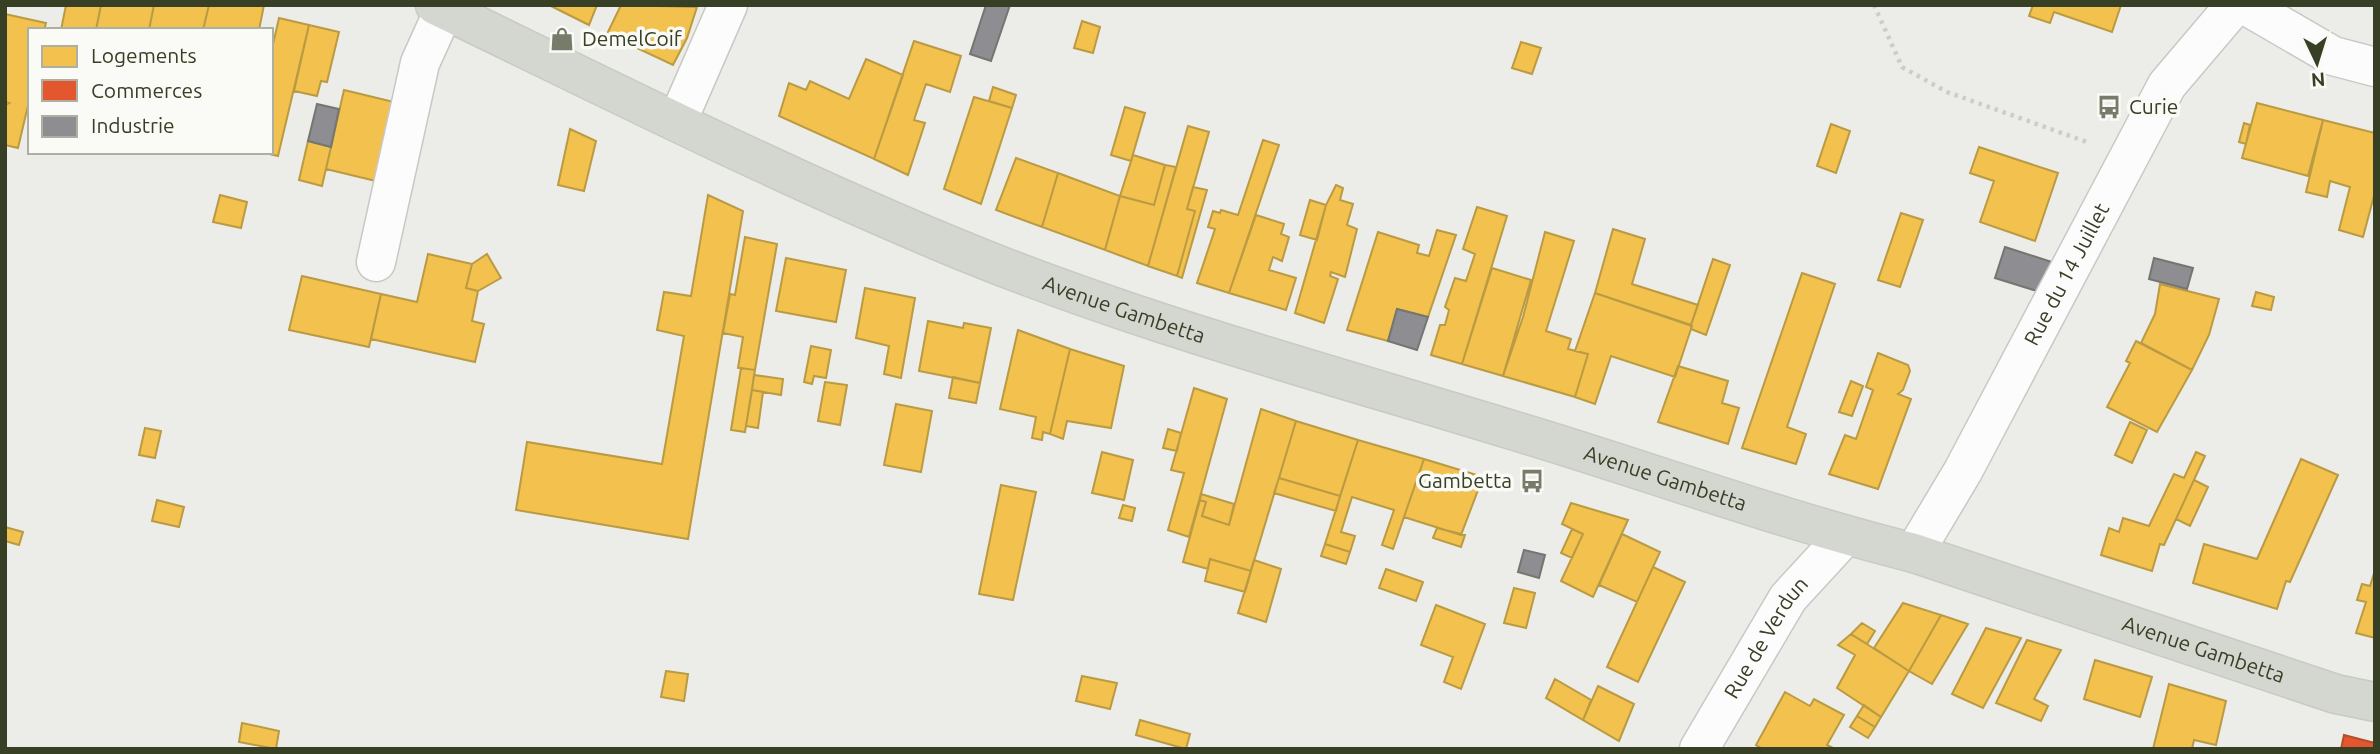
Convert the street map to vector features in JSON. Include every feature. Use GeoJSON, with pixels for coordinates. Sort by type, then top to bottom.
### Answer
{"type":"FeatureCollection","features":[{"type":"Feature","properties":{"kind":"main road","name":"Avenue Gambetta"},"geometry":{"type":"LineString","coordinates":[[440,7],[677,122],[940,242],[1165,325],[1573,448],[1845,536],[1914,554],[2336,694],[2375,702]]}},
{"type":"Feature","properties":{"kind":"street"},"geometry":{"type":"LineString","coordinates":[[677,122],[728,5]]}},
{"type":"Feature","properties":{"kind":"street","name":"Rue du 14 Juillet"},"geometry":{"type":"LineString","coordinates":[[1914,554],[1963,471],[2167,85],[2235,5]]}},
{"type":"Feature","properties":{"kind":"street"},"geometry":{"type":"LineString","coordinates":[[2245,5],[2333,57],[2375,67]]}},
{"type":"Feature","properties":{"kind":"street"},"geometry":{"type":"LineString","coordinates":[[376,262],[420,63],[440,7]]}},
{"type":"Feature","properties":{"kind":"street","name":"Rue de Verdun"},"geometry":{"type":"LineString","coordinates":[[1699,749],[1788,598],[1845,536]]}},
{"type":"Feature","properties":{"kind":"path"},"geometry":{"type":"LineString","coordinates":[[1874,5],[1902,68],[1947,92],[2129,158]]}},
{"type":"Feature","properties":{"kind":"building: Logements"},"geometry":{"type":"Polygon","coordinates":[[[66,5],[101,5],[96,28],[61,28],[66,5]]]}},
{"type":"Feature","properties":{"kind":"building: Logements"},"geometry":{"type":"Polygon","coordinates":[[[101,5],[154,5],[149,28],[96,28],[101,5]]]}},
{"type":"Feature","properties":{"kind":"building: Logements"},"geometry":{"type":"Polygon","coordinates":[[[154,5],[209,5],[203,28],[149,28],[154,5]]]}},
{"type":"Feature","properties":{"kind":"building: Logements"},"geometry":{"type":"Polygon","coordinates":[[[209,5],[264,5],[259,28],[203,28],[209,5]]]}},
{"type":"Feature","properties":{"kind":"building: Logements"},"geometry":{"type":"Polygon","coordinates":[[[549,5],[597,5],[589,25],[549,5]]]}},
{"type":"Feature","properties":{"kind":"building: Logements"},"geometry":{"type":"Polygon","coordinates":[[[621,5],[697,7],[687,38],[673,65],[607,34],[621,5]]]}},
{"type":"Feature","properties":{"kind":"building: Logements"},"geometry":{"type":"Polygon","coordinates":[[[2033,5],[2121,5],[2112,32],[2054,12],[2050,23],[2029,16],[2033,5]]]}},
{"type":"Feature","properties":{"kind":"building: Logements"},"geometry":{"type":"Polygon","coordinates":[[[5,14],[46,23],[45,28],[28,28],[28,106],[18,148],[5,145],[5,105],[9,103],[5,102],[5,14]]]}},
{"type":"Feature","properties":{"kind":"building: Logements"},"geometry":{"type":"Polygon","coordinates":[[[279,18],[309,25],[278,156],[270,154],[273,154],[273,44],[279,18]]]}},
{"type":"Feature","properties":{"kind":"building: Logements"},"geometry":{"type":"Polygon","coordinates":[[[1082,21],[1100,27],[1093,53],[1074,48],[1082,21]]]}},
{"type":"Feature","properties":{"kind":"building: Logements"},"geometry":{"type":"Polygon","coordinates":[[[309,25],[339,32],[327,82],[321,81],[317,96],[294,91],[309,25]]]}},
{"type":"Feature","properties":{"kind":"building: Logements"},"geometry":{"type":"Polygon","coordinates":[[[914,41],[961,56],[950,92],[926,84],[914,120],[925,123],[908,175],[874,159],[914,41]]]}},
{"type":"Feature","properties":{"kind":"building: Logements"},"geometry":{"type":"Polygon","coordinates":[[[1521,42],[1541,48],[1532,74],[1512,68],[1521,42]]]}},
{"type":"Feature","properties":{"kind":"building: Logements"},"geometry":{"type":"Polygon","coordinates":[[[866,59],[903,75],[874,159],[779,116],[789,83],[806,90],[810,81],[849,99],[866,59]]]}},
{"type":"Feature","properties":{"kind":"building: Logements"},"geometry":{"type":"Polygon","coordinates":[[[993,87],[1016,95],[1012,108],[989,101],[993,87]]]}},
{"type":"Feature","properties":{"kind":"building: Logements"},"geometry":{"type":"Polygon","coordinates":[[[344,90],[398,103],[380,182],[326,169],[344,90]]]}},
{"type":"Feature","properties":{"kind":"building: Logements"},"geometry":{"type":"Polygon","coordinates":[[[974,97],[1012,108],[981,204],[944,189],[974,97]]]}},
{"type":"Feature","properties":{"kind":"building: Logements"},"geometry":{"type":"Polygon","coordinates":[[[2257,103],[2323,120],[2308,176],[2242,158],[2257,103]]]}},
{"type":"Feature","properties":{"kind":"building: Logements"},"geometry":{"type":"Polygon","coordinates":[[[1125,107],[1145,113],[1131,161],[1111,155],[1125,107]]]}},
{"type":"Feature","properties":{"kind":"building: Logements"},"geometry":{"type":"Polygon","coordinates":[[[2323,120],[2375,133],[2375,192],[2363,237],[2339,230],[2350,187],[2330,181],[2327,197],[2306,192],[2323,120]]]}},
{"type":"Feature","properties":{"kind":"building: Logements"},"geometry":{"type":"Polygon","coordinates":[[[2244,123],[2250,125],[2246,144],[2239,142],[2244,123]]]}},
{"type":"Feature","properties":{"kind":"building: Logements"},"geometry":{"type":"Polygon","coordinates":[[[1831,124],[1850,131],[1836,173],[1817,166],[1831,124]]]}},
{"type":"Feature","properties":{"kind":"building: Logements"},"geometry":{"type":"Polygon","coordinates":[[[1188,126],[1209,132],[1187,209],[1195,211],[1177,276],[1148,266],[1188,126]]]}},
{"type":"Feature","properties":{"kind":"building: Logements"},"geometry":{"type":"Polygon","coordinates":[[[570,129],[596,141],[584,191],[558,185],[570,129]]]}},
{"type":"Feature","properties":{"kind":"building: Logements"},"geometry":{"type":"Polygon","coordinates":[[[1263,140],[1279,145],[1229,293],[1197,283],[1215,229],[1208,227],[1213,211],[1220,213],[1221,210],[1238,215],[1263,140]]]}},
{"type":"Feature","properties":{"kind":"building: Logements"},"geometry":{"type":"Polygon","coordinates":[[[308,141],[331,147],[322,186],[299,180],[308,141]]]}},
{"type":"Feature","properties":{"kind":"building: Logements"},"geometry":{"type":"Polygon","coordinates":[[[1979,147],[2058,173],[2035,241],[1980,222],[1994,181],[1970,173],[1979,147]]]}},
{"type":"Feature","properties":{"kind":"building: Logements"},"geometry":{"type":"Polygon","coordinates":[[[1133,155],[1165,165],[1154,205],[1120,196],[1133,155]]]}},
{"type":"Feature","properties":{"kind":"building: Logements"},"geometry":{"type":"Polygon","coordinates":[[[1016,158],[1058,173],[1042,227],[996,210],[1016,158]]]}},
{"type":"Feature","properties":{"kind":"building: Logements"},"geometry":{"type":"Polygon","coordinates":[[[1165,165],[1176,167],[1148,266],[1105,250],[1120,196],[1154,205],[1165,165]]]}},
{"type":"Feature","properties":{"kind":"building: Logements"},"geometry":{"type":"Polygon","coordinates":[[[1058,173],[1120,196],[1105,250],[1042,227],[1058,173]]]}},
{"type":"Feature","properties":{"kind":"building: Logements"},"geometry":{"type":"Polygon","coordinates":[[[1336,185],[1343,188],[1340,200],[1353,204],[1347,225],[1357,229],[1345,277],[1331,272],[1330,276],[1338,279],[1324,323],[1295,313],[1326,205],[1336,185]]]}},
{"type":"Feature","properties":{"kind":"building: Logements"},"geometry":{"type":"Polygon","coordinates":[[[1193,187],[1207,190],[1182,278],[1177,276],[1195,211],[1187,209],[1193,187]]]}},
{"type":"Feature","properties":{"kind":"building: Logements"},"geometry":{"type":"Polygon","coordinates":[[[220,195],[247,202],[241,228],[213,222],[220,195]]]}},
{"type":"Feature","properties":{"kind":"building: Logements"},"geometry":{"type":"Polygon","coordinates":[[[708,195],[743,211],[688,539],[516,510],[527,442],[662,464],[684,336],[657,330],[664,292],[691,296],[708,195]]]}},
{"type":"Feature","properties":{"kind":"building: Logements"},"geometry":{"type":"Polygon","coordinates":[[[1310,200],[1326,205],[1317,240],[1300,235],[1310,200]]]}},
{"type":"Feature","properties":{"kind":"building: Logements"},"geometry":{"type":"Polygon","coordinates":[[[1477,207],[1507,216],[1462,364],[1431,355],[1440,325],[1445,325],[1449,310],[1445,307],[1455,278],[1466,281],[1475,254],[1463,249],[1477,207]]]}},
{"type":"Feature","properties":{"kind":"building: Logements"},"geometry":{"type":"Polygon","coordinates":[[[1901,213],[1923,220],[1900,287],[1878,280],[1901,213]]]}},
{"type":"Feature","properties":{"kind":"building: Logements"},"geometry":{"type":"Polygon","coordinates":[[[1256,215],[1284,224],[1281,234],[1289,237],[1282,261],[1273,257],[1269,270],[1296,278],[1286,310],[1229,293],[1256,215]]]}},
{"type":"Feature","properties":{"kind":"building: Logements"},"geometry":{"type":"Polygon","coordinates":[[[1613,229],[1645,239],[1632,284],[1698,305],[1691,325],[1595,293],[1613,229]]]}},
{"type":"Feature","properties":{"kind":"building: Logements"},"geometry":{"type":"Polygon","coordinates":[[[1437,230],[1456,235],[1428,317],[1397,309],[1388,341],[1347,330],[1378,232],[1419,245],[1417,253],[1429,256],[1437,230]]]}},
{"type":"Feature","properties":{"kind":"building: Logements"},"geometry":{"type":"Polygon","coordinates":[[[1545,232],[1574,241],[1546,331],[1571,339],[1568,349],[1588,354],[1575,397],[1503,376],[1523,317],[1545,232]]]}},
{"type":"Feature","properties":{"kind":"building: Logements"},"geometry":{"type":"Polygon","coordinates":[[[745,237],[777,244],[755,370],[738,368],[743,337],[723,333],[730,294],[735,295],[745,237]]]}},
{"type":"Feature","properties":{"kind":"building: Logements"},"geometry":{"type":"Polygon","coordinates":[[[428,254],[472,264],[466,288],[478,291],[472,321],[484,324],[475,362],[371,339],[381,294],[417,302],[428,254]]]}},
{"type":"Feature","properties":{"kind":"building: Logements"},"geometry":{"type":"Polygon","coordinates":[[[487,254],[501,278],[478,291],[466,288],[472,264],[487,254]]]}},
{"type":"Feature","properties":{"kind":"building: Logements"},"geometry":{"type":"Polygon","coordinates":[[[786,258],[846,270],[836,322],[776,311],[786,258]]]}},
{"type":"Feature","properties":{"kind":"building: Logements"},"geometry":{"type":"Polygon","coordinates":[[[1713,259],[1730,265],[1706,335],[1691,329],[1691,325],[1713,259]]]}},
{"type":"Feature","properties":{"kind":"building: Logements"},"geometry":{"type":"Polygon","coordinates":[[[1492,268],[1531,280],[1503,376],[1462,364],[1492,268]]]}},
{"type":"Feature","properties":{"kind":"building: Logements"},"geometry":{"type":"Polygon","coordinates":[[[1802,273],[1835,284],[1787,427],[1806,434],[1796,464],[1742,448],[1802,273]]]}},
{"type":"Feature","properties":{"kind":"building: Logements"},"geometry":{"type":"Polygon","coordinates":[[[302,276],[381,294],[369,347],[289,330],[302,276]]]}},
{"type":"Feature","properties":{"kind":"building: Logements"},"geometry":{"type":"Polygon","coordinates":[[[2160,284],[2219,299],[2209,335],[2192,370],[2141,343],[2155,314],[2160,284]]]}},
{"type":"Feature","properties":{"kind":"building: Logements"},"geometry":{"type":"Polygon","coordinates":[[[865,288],[915,298],[901,378],[884,374],[889,346],[856,338],[865,288]]]}},
{"type":"Feature","properties":{"kind":"building: Logements"},"geometry":{"type":"Polygon","coordinates":[[[2256,292],[2274,297],[2271,310],[2252,306],[2256,292]]]}},
{"type":"Feature","properties":{"kind":"building: Logements"},"geometry":{"type":"Polygon","coordinates":[[[1595,293],[1692,326],[1675,377],[1611,356],[1595,404],[1575,397],[1588,354],[1575,351],[1595,293]]]}},
{"type":"Feature","properties":{"kind":"building: Logements"},"geometry":{"type":"Polygon","coordinates":[[[928,321],[963,328],[964,323],[991,328],[980,383],[919,371],[928,321]]]}},
{"type":"Feature","properties":{"kind":"building: Logements"},"geometry":{"type":"Polygon","coordinates":[[[1018,330],[1070,349],[1050,434],[1043,432],[1042,440],[1032,438],[1036,417],[1000,409],[1018,330]]]}},
{"type":"Feature","properties":{"kind":"building: Logements"},"geometry":{"type":"Polygon","coordinates":[[[2136,341],[2192,370],[2157,432],[2107,407],[2130,363],[2126,361],[2136,341]]]}},
{"type":"Feature","properties":{"kind":"building: Logements"},"geometry":{"type":"Polygon","coordinates":[[[811,346],[831,350],[826,378],[814,376],[812,384],[804,382],[811,346]]]}},
{"type":"Feature","properties":{"kind":"building: Logements"},"geometry":{"type":"Polygon","coordinates":[[[1070,349],[1124,366],[1111,428],[1067,421],[1063,439],[1050,434],[1070,349]]]}},
{"type":"Feature","properties":{"kind":"building: Logements"},"geometry":{"type":"Polygon","coordinates":[[[1878,353],[1908,365],[1910,371],[1903,390],[1898,394],[1911,399],[1878,489],[1829,474],[1845,435],[1856,439],[1873,390],[1866,387],[1878,353]]]}},
{"type":"Feature","properties":{"kind":"building: Logements"},"geometry":{"type":"Polygon","coordinates":[[[1678,366],[1728,381],[1722,403],[1739,408],[1728,444],[1658,422],[1678,366]]]}},
{"type":"Feature","properties":{"kind":"building: Logements"},"geometry":{"type":"Polygon","coordinates":[[[741,368],[755,370],[745,432],[731,430],[741,368]]]}},
{"type":"Feature","properties":{"kind":"building: Logements"},"geometry":{"type":"Polygon","coordinates":[[[754,375],[783,379],[781,395],[752,390],[754,375]]]}},
{"type":"Feature","properties":{"kind":"building: Logements"},"geometry":{"type":"Polygon","coordinates":[[[953,377],[980,383],[976,403],[949,398],[953,377]]]}},
{"type":"Feature","properties":{"kind":"building: Logements"},"geometry":{"type":"Polygon","coordinates":[[[1851,381],[1863,386],[1852,416],[1839,412],[1851,381]]]}},
{"type":"Feature","properties":{"kind":"building: Logements"},"geometry":{"type":"Polygon","coordinates":[[[825,382],[847,385],[840,425],[818,421],[825,382]]]}},
{"type":"Feature","properties":{"kind":"building: Logements"},"geometry":{"type":"Polygon","coordinates":[[[1194,388],[1227,399],[1189,537],[1168,530],[1184,473],[1171,470],[1194,388]]]}},
{"type":"Feature","properties":{"kind":"building: Logements"},"geometry":{"type":"Polygon","coordinates":[[[752,390],[763,392],[758,428],[746,426],[752,390]]]}},
{"type":"Feature","properties":{"kind":"building: Logements"},"geometry":{"type":"Polygon","coordinates":[[[896,404],[932,411],[921,472],[884,465],[896,404]]]}},
{"type":"Feature","properties":{"kind":"building: Logements"},"geometry":{"type":"Polygon","coordinates":[[[1261,409],[1296,421],[1251,571],[1210,559],[1208,569],[1183,562],[1200,500],[1206,502],[1202,516],[1229,525],[1261,409]]]}},
{"type":"Feature","properties":{"kind":"building: Logements"},"geometry":{"type":"Polygon","coordinates":[[[1296,421],[1358,440],[1340,496],[1279,478],[1296,421]]]}},
{"type":"Feature","properties":{"kind":"building: Logements"},"geometry":{"type":"Polygon","coordinates":[[[2130,422],[2147,430],[2132,463],[2115,455],[2130,422]]]}},
{"type":"Feature","properties":{"kind":"building: Logements"},"geometry":{"type":"Polygon","coordinates":[[[145,428],[161,431],[155,458],[139,455],[145,428]]]}},
{"type":"Feature","properties":{"kind":"building: Logements"},"geometry":{"type":"Polygon","coordinates":[[[1168,429],[1181,433],[1177,451],[1163,448],[1168,429]]]}},
{"type":"Feature","properties":{"kind":"building: Logements"},"geometry":{"type":"Polygon","coordinates":[[[1358,440],[1424,459],[1393,549],[1382,545],[1394,510],[1352,497],[1341,532],[1355,536],[1350,552],[1325,544],[1358,440]]]}},
{"type":"Feature","properties":{"kind":"building: Logements"},"geometry":{"type":"Polygon","coordinates":[[[1102,452],[1133,460],[1124,500],[1092,493],[1102,452]]]}},
{"type":"Feature","properties":{"kind":"building: Logements"},"geometry":{"type":"Polygon","coordinates":[[[2196,452],[2205,456],[2164,545],[2160,544],[2152,571],[2101,555],[2109,528],[2119,532],[2123,518],[2149,526],[2174,474],[2184,478],[2196,452]]]}},
{"type":"Feature","properties":{"kind":"building: Logements"},"geometry":{"type":"Polygon","coordinates":[[[1424,459],[1483,477],[1461,535],[1404,517],[1424,459]]]}},
{"type":"Feature","properties":{"kind":"building: Logements"},"geometry":{"type":"Polygon","coordinates":[[[2301,459],[2338,475],[2290,582],[2286,581],[2277,609],[2193,583],[2204,544],[2257,559],[2301,459]]]}},
{"type":"Feature","properties":{"kind":"building: Logements"},"geometry":{"type":"Polygon","coordinates":[[[1279,478],[1340,496],[1336,511],[1274,493],[1279,478]]]}},
{"type":"Feature","properties":{"kind":"building: Logements"},"geometry":{"type":"Polygon","coordinates":[[[2194,480],[2208,487],[2190,526],[2176,519],[2194,480]]]}},
{"type":"Feature","properties":{"kind":"building: Logements"},"geometry":{"type":"Polygon","coordinates":[[[1001,485],[1036,492],[1013,600],[979,594],[1001,485]]]}},
{"type":"Feature","properties":{"kind":"building: Logements"},"geometry":{"type":"Polygon","coordinates":[[[1201,494],[1234,504],[1229,525],[1202,516],[1206,502],[1200,500],[1201,494]]]}},
{"type":"Feature","properties":{"kind":"building: Logements"},"geometry":{"type":"Polygon","coordinates":[[[157,500],[184,507],[179,527],[152,521],[157,500]]]}},
{"type":"Feature","properties":{"kind":"building: Logements"},"geometry":{"type":"Polygon","coordinates":[[[1571,503],[1628,520],[1593,597],[1561,581],[1583,534],[1562,524],[1571,503]]]}},
{"type":"Feature","properties":{"kind":"building: Logements"},"geometry":{"type":"Polygon","coordinates":[[[1123,505],[1135,508],[1132,521],[1119,518],[1123,505]]]}},
{"type":"Feature","properties":{"kind":"building: Logements"},"geometry":{"type":"Polygon","coordinates":[[[5,527],[23,532],[19,545],[5,541],[5,527]]]}},
{"type":"Feature","properties":{"kind":"building: Logements"},"geometry":{"type":"Polygon","coordinates":[[[1437,528],[1465,535],[1461,547],[1433,538],[1437,528]]]}},
{"type":"Feature","properties":{"kind":"building: Logements"},"geometry":{"type":"Polygon","coordinates":[[[1572,529],[1583,534],[1572,558],[1561,553],[1572,529]]]}},
{"type":"Feature","properties":{"kind":"building: Logements"},"geometry":{"type":"Polygon","coordinates":[[[1622,534],[1660,552],[1637,602],[1599,585],[1622,534]]]}},
{"type":"Feature","properties":{"kind":"building: Logements"},"geometry":{"type":"Polygon","coordinates":[[[1325,544],[1350,552],[1346,564],[1321,556],[1325,544]]]}},
{"type":"Feature","properties":{"kind":"building: Logements"},"geometry":{"type":"Polygon","coordinates":[[[1210,559],[1251,571],[1245,592],[1205,581],[1210,559]]]}},
{"type":"Feature","properties":{"kind":"building: Logements"},"geometry":{"type":"Polygon","coordinates":[[[1254,560],[1281,569],[1266,622],[1238,613],[1254,560]]]}},
{"type":"Feature","properties":{"kind":"building: Logements"},"geometry":{"type":"Polygon","coordinates":[[[1653,567],[1685,582],[1638,682],[1607,667],[1653,567]]]}},
{"type":"Feature","properties":{"kind":"building: Logements"},"geometry":{"type":"Polygon","coordinates":[[[1386,569],[1423,582],[1416,601],[1379,588],[1386,569]]]}},
{"type":"Feature","properties":{"kind":"building: Logements"},"geometry":{"type":"Polygon","coordinates":[[[2375,570],[2375,638],[2356,633],[2366,602],[2357,600],[2362,584],[2370,586],[2375,570]]]}},
{"type":"Feature","properties":{"kind":"building: Logements"},"geometry":{"type":"Polygon","coordinates":[[[1514,588],[1535,593],[1526,628],[1504,623],[1514,588]]]}},
{"type":"Feature","properties":{"kind":"building: Logements"},"geometry":{"type":"Polygon","coordinates":[[[1903,603],[1941,615],[1909,671],[1874,648],[1903,603]]]}},
{"type":"Feature","properties":{"kind":"building: Logements"},"geometry":{"type":"Polygon","coordinates":[[[1436,605],[1485,624],[1461,689],[1444,682],[1453,657],[1421,645],[1436,605]]]}},
{"type":"Feature","properties":{"kind":"building: Logements"},"geometry":{"type":"Polygon","coordinates":[[[1941,615],[1968,624],[1932,684],[1909,671],[1941,615]]]}},
{"type":"Feature","properties":{"kind":"building: Logements"},"geometry":{"type":"Polygon","coordinates":[[[1862,623],[1875,631],[1867,644],[1851,634],[1862,623]]]}},
{"type":"Feature","properties":{"kind":"building: Logements"},"geometry":{"type":"Polygon","coordinates":[[[1986,628],[2021,638],[1983,708],[1952,694],[1986,628]]]}},
{"type":"Feature","properties":{"kind":"building: Logements"},"geometry":{"type":"Polygon","coordinates":[[[1851,634],[1909,671],[1881,717],[1837,688],[1855,655],[1838,645],[1851,634]]]}},
{"type":"Feature","properties":{"kind":"building: Logements"},"geometry":{"type":"Polygon","coordinates":[[[2027,640],[2061,650],[2034,699],[2048,706],[2041,721],[1996,703],[2027,640]]]}},
{"type":"Feature","properties":{"kind":"building: Logements"},"geometry":{"type":"Polygon","coordinates":[[[2095,660],[2152,677],[2140,717],[2084,699],[2095,660]]]}},
{"type":"Feature","properties":{"kind":"building: Logements"},"geometry":{"type":"Polygon","coordinates":[[[666,671],[688,674],[684,701],[661,697],[666,671]]]}},
{"type":"Feature","properties":{"kind":"building: Logements"},"geometry":{"type":"Polygon","coordinates":[[[1082,676],[1117,683],[1110,709],[1076,701],[1082,676]]]}},
{"type":"Feature","properties":{"kind":"building: Logements"},"geometry":{"type":"Polygon","coordinates":[[[1555,679],[1591,700],[1583,720],[1546,698],[1555,679]]]}},
{"type":"Feature","properties":{"kind":"building: Logements"},"geometry":{"type":"Polygon","coordinates":[[[2169,684],[2226,701],[2216,745],[2194,740],[2192,749],[2153,749],[2169,684]]]}},
{"type":"Feature","properties":{"kind":"building: Logements"},"geometry":{"type":"Polygon","coordinates":[[[1598,686],[1634,704],[1619,741],[1583,720],[1598,686]]]}},
{"type":"Feature","properties":{"kind":"building: Logements"},"geometry":{"type":"Polygon","coordinates":[[[1785,692],[1810,706],[1814,699],[1844,715],[1827,745],[1835,749],[1763,749],[1756,745],[1785,692]]]}},
{"type":"Feature","properties":{"kind":"building: Logements"},"geometry":{"type":"Polygon","coordinates":[[[1864,705],[1881,717],[1875,727],[1857,716],[1864,705]]]}},
{"type":"Feature","properties":{"kind":"building: Logements"},"geometry":{"type":"Polygon","coordinates":[[[1857,716],[1875,727],[1868,738],[1850,727],[1857,716]]]}},
{"type":"Feature","properties":{"kind":"building: Logements"},"geometry":{"type":"Polygon","coordinates":[[[1140,720],[1190,734],[1186,749],[1136,735],[1140,720]]]}},
{"type":"Feature","properties":{"kind":"building: Logements"},"geometry":{"type":"Polygon","coordinates":[[[242,723],[279,731],[276,749],[239,742],[242,723]]]}},
{"type":"Feature","properties":{"kind":"building: Commerces"},"geometry":{"type":"Polygon","coordinates":[[[2344,735],[2375,743],[2375,749],[2341,749],[2344,735]]]}},
{"type":"Feature","properties":{"kind":"building: Industrie"},"geometry":{"type":"Polygon","coordinates":[[[986,5],[1010,5],[991,61],[970,54],[986,5]]]}},
{"type":"Feature","properties":{"kind":"building: Industrie"},"geometry":{"type":"Polygon","coordinates":[[[317,104],[339,109],[331,147],[308,141],[317,104]]]}},
{"type":"Feature","properties":{"kind":"building: Industrie"},"geometry":{"type":"Polygon","coordinates":[[[2005,247],[2055,263],[2040,292],[1995,278],[2005,247]]]}},
{"type":"Feature","properties":{"kind":"building: Industrie"},"geometry":{"type":"Polygon","coordinates":[[[2154,258],[2193,268],[2187,289],[2149,279],[2154,258]]]}},
{"type":"Feature","properties":{"kind":"building: Industrie"},"geometry":{"type":"Polygon","coordinates":[[[1397,309],[1428,317],[1417,350],[1388,341],[1397,309]]]}},
{"type":"Feature","properties":{"kind":"building: Industrie"},"geometry":{"type":"Polygon","coordinates":[[[1524,550],[1545,555],[1539,578],[1518,572],[1524,550]]]}},
{"type":"Feature","properties":{"kind":"place","name":"DemelCoif"},"geometry":{"type":"Point","coordinates":[562,39]}},
{"type":"Feature","properties":{"kind":"place","name":"Curie"},"geometry":{"type":"Point","coordinates":[2109,107]}},
{"type":"Feature","properties":{"kind":"place","name":"Gambetta"},"geometry":{"type":"Point","coordinates":[1532,481]}}]}
